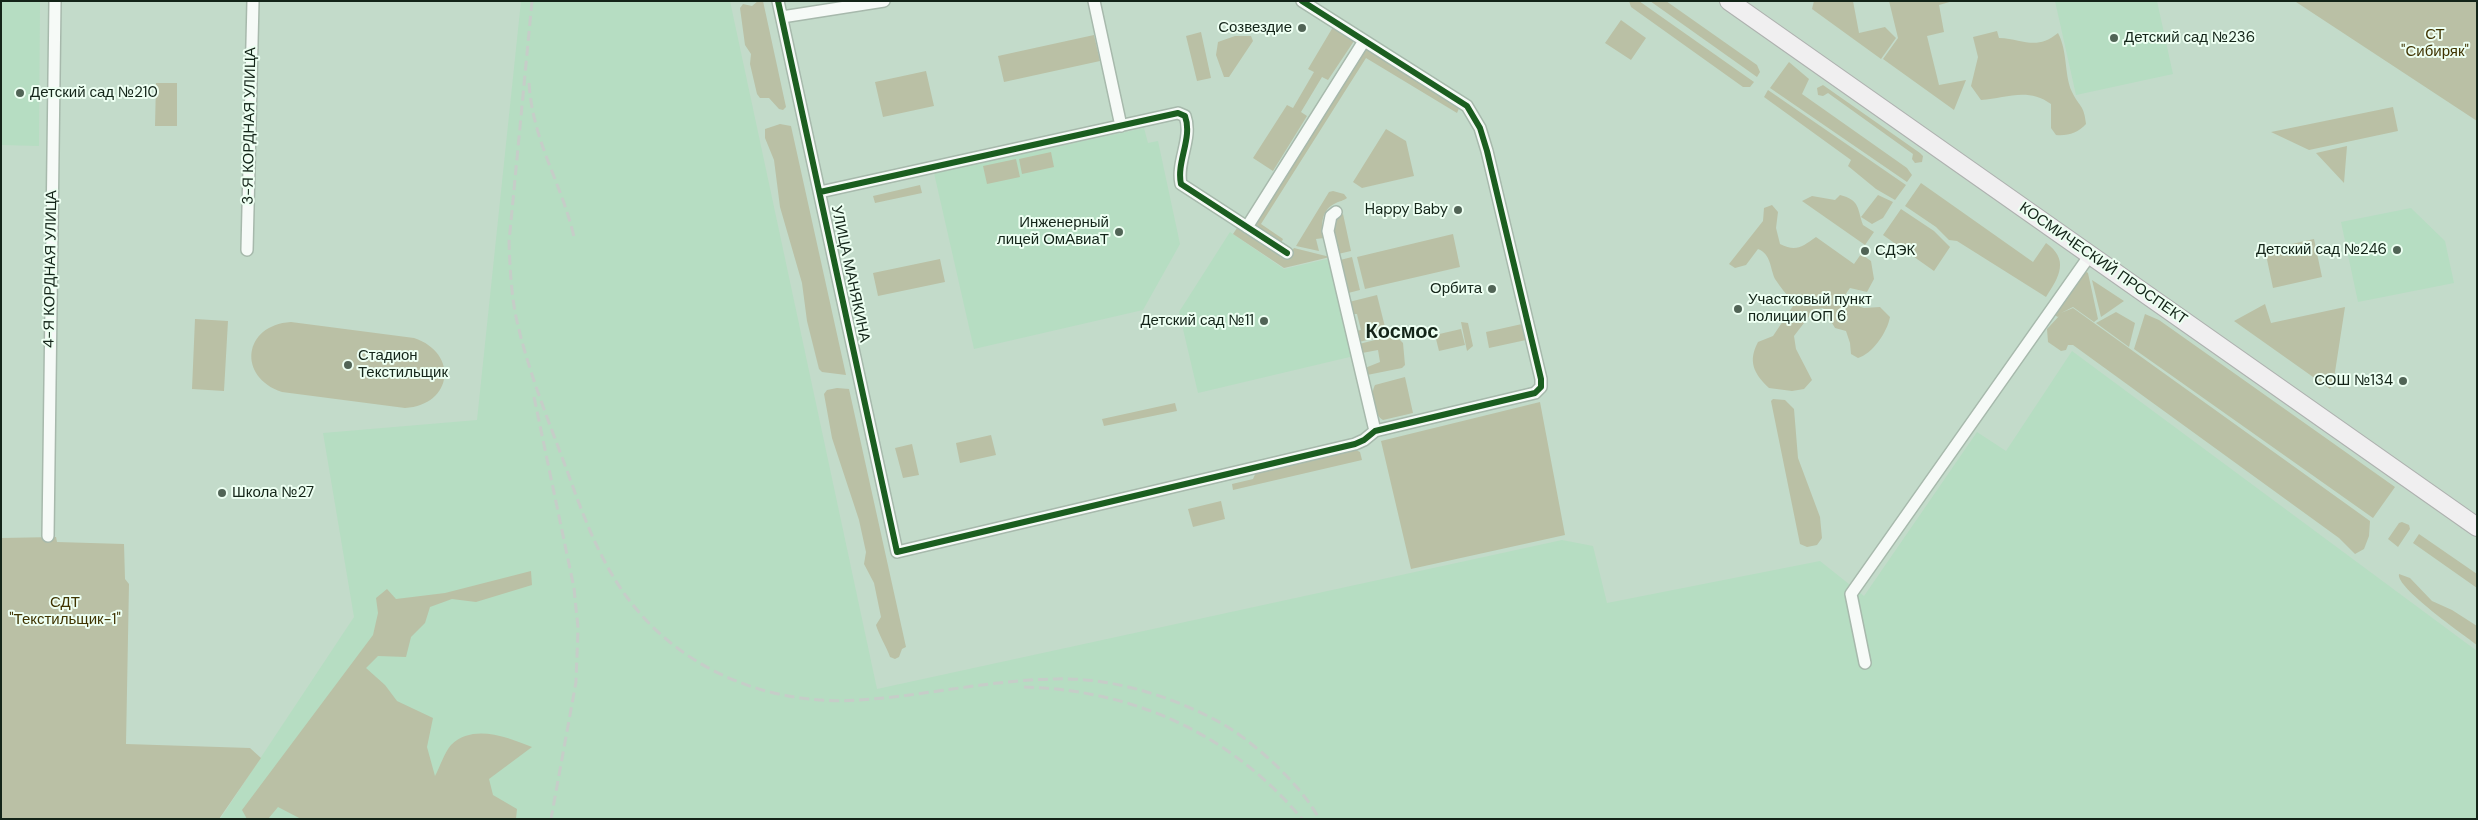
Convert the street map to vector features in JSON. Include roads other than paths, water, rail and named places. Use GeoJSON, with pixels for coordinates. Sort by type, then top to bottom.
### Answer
{"type":"FeatureCollection","features":[{"type":"Feature","properties":{"kind":"main road","name":"КОСМИЧЕСКИЙ ПРОСПЕКТ"},"geometry":{"type":"LineString","coordinates":[[1729,1],[2477,528]]}},
{"type":"Feature","properties":{"kind":"street","name":"4-Я КОРДНАЯ УЛИЦА"},"geometry":{"type":"LineString","coordinates":[[48,536],[55,1]]}},
{"type":"Feature","properties":{"kind":"street","name":"3-Я КОРДНАЯ УЛИЦА"},"geometry":{"type":"LineString","coordinates":[[247,250],[253,1]]}},
{"type":"Feature","properties":{"kind":"street","name":"УЛИЦА МАНЯКИНА"},"geometry":{"type":"LineString","coordinates":[[778,1],[898,552],[1355,444],[1364,440],[1375,431]]}},
{"type":"Feature","properties":{"kind":"street"},"geometry":{"type":"LineString","coordinates":[[782,17],[884,1]]}},
{"type":"Feature","properties":{"kind":"street"},"geometry":{"type":"LineString","coordinates":[[1094,1],[1121,126]]}},
{"type":"Feature","properties":{"kind":"street"},"geometry":{"type":"LineString","coordinates":[[1302,1],[1467,106],[1480,128],[1490,161],[1541,379],[1541,387],[1535,393],[1375,431],[1328,231],[1331,216],[1336,212]]}},
{"type":"Feature","properties":{"kind":"street"},"geometry":{"type":"LineString","coordinates":[[1247,227],[1364,40]]}},
{"type":"Feature","properties":{"kind":"street"},"geometry":{"type":"LineString","coordinates":[[820,192],[1178,113],[1185,116],[1187,128],[1181,172],[1182,184],[1287,253]]}},
{"type":"Feature","properties":{"kind":"street"},"geometry":{"type":"LineString","coordinates":[[1864,663],[1851,594],[2090,255]]}},
{"type":"Feature","properties":{"kind":"railway"},"geometry":{"type":"LineString","coordinates":[[532,1],[509,242],[516,317],[540,398],[596,544],[622,591],[655,629],[679,649],[706,667],[764,691],[795,697],[859,700],[1006,682],[1055,679],[1098,681],[1141,690],[1182,704],[1234,731],[1262,752],[1289,778],[1319,819]]}},
{"type":"Feature","properties":{"kind":"railway"},"geometry":{"type":"LineString","coordinates":[[529,83],[536,125],[574,237]]}},
{"type":"Feature","properties":{"kind":"railway"},"geometry":{"type":"LineString","coordinates":[[534,397],[574,588],[578,628],[576,682],[551,819]]}},
{"type":"Feature","properties":{"kind":"railway"},"geometry":{"type":"LineString","coordinates":[[1024,687],[1065,690],[1104,697],[1142,708],[1178,722],[1212,741],[1244,763],[1274,789],[1302,819]]}},
{"type":"Feature","properties":{"kind":"place","name":"Созвездие"},"geometry":{"type":"Point","coordinates":[1302,28]}},
{"type":"Feature","properties":{"kind":"place","name":"Детский сад №236"},"geometry":{"type":"Point","coordinates":[2114,38]}},
{"type":"Feature","properties":{"kind":"place","name":"Детский сад №210"},"geometry":{"type":"Point","coordinates":[20,93]}},
{"type":"Feature","properties":{"kind":"place","name":"Happy Baby"},"geometry":{"type":"Point","coordinates":[1458,210]}},
{"type":"Feature","properties":{"kind":"place","name":"Инженерный лицей ОмАвиаТ"},"geometry":{"type":"Point","coordinates":[1119,232]}},
{"type":"Feature","properties":{"kind":"place","name":"Детский сад №246"},"geometry":{"type":"Point","coordinates":[2397,250]}},
{"type":"Feature","properties":{"kind":"place","name":"СДЭК"},"geometry":{"type":"Point","coordinates":[1865,251]}},
{"type":"Feature","properties":{"kind":"place","name":"Орбита"},"geometry":{"type":"Point","coordinates":[1492,289]}},
{"type":"Feature","properties":{"kind":"place","name":"Участковый пункт полиции ОП 6"},"geometry":{"type":"Point","coordinates":[1738,309]}},
{"type":"Feature","properties":{"kind":"place","name":"Детский сад №11"},"geometry":{"type":"Point","coordinates":[1264,321]}},
{"type":"Feature","properties":{"kind":"place","name":"Стадион Текстильщик"},"geometry":{"type":"Point","coordinates":[348,365]}},
{"type":"Feature","properties":{"kind":"place","name":"СОШ №134"},"geometry":{"type":"Point","coordinates":[2403,381]}},
{"type":"Feature","properties":{"kind":"place","name":"Школа №27"},"geometry":{"type":"Point","coordinates":[222,493]}},
{"type":"Feature","properties":{"kind":"district","name":"Космос"},"geometry":{"type":"Point","coordinates":[1402,333]}},
{"type":"Feature","properties":{"kind":"park label","name":"СТ \"Сибиряк\""},"geometry":{"type":"Point","coordinates":[2435,44]}},
{"type":"Feature","properties":{"kind":"park label","name":"СДТ \"Текстильщик-1\""},"geometry":{"type":"Point","coordinates":[65,612]}}]}
